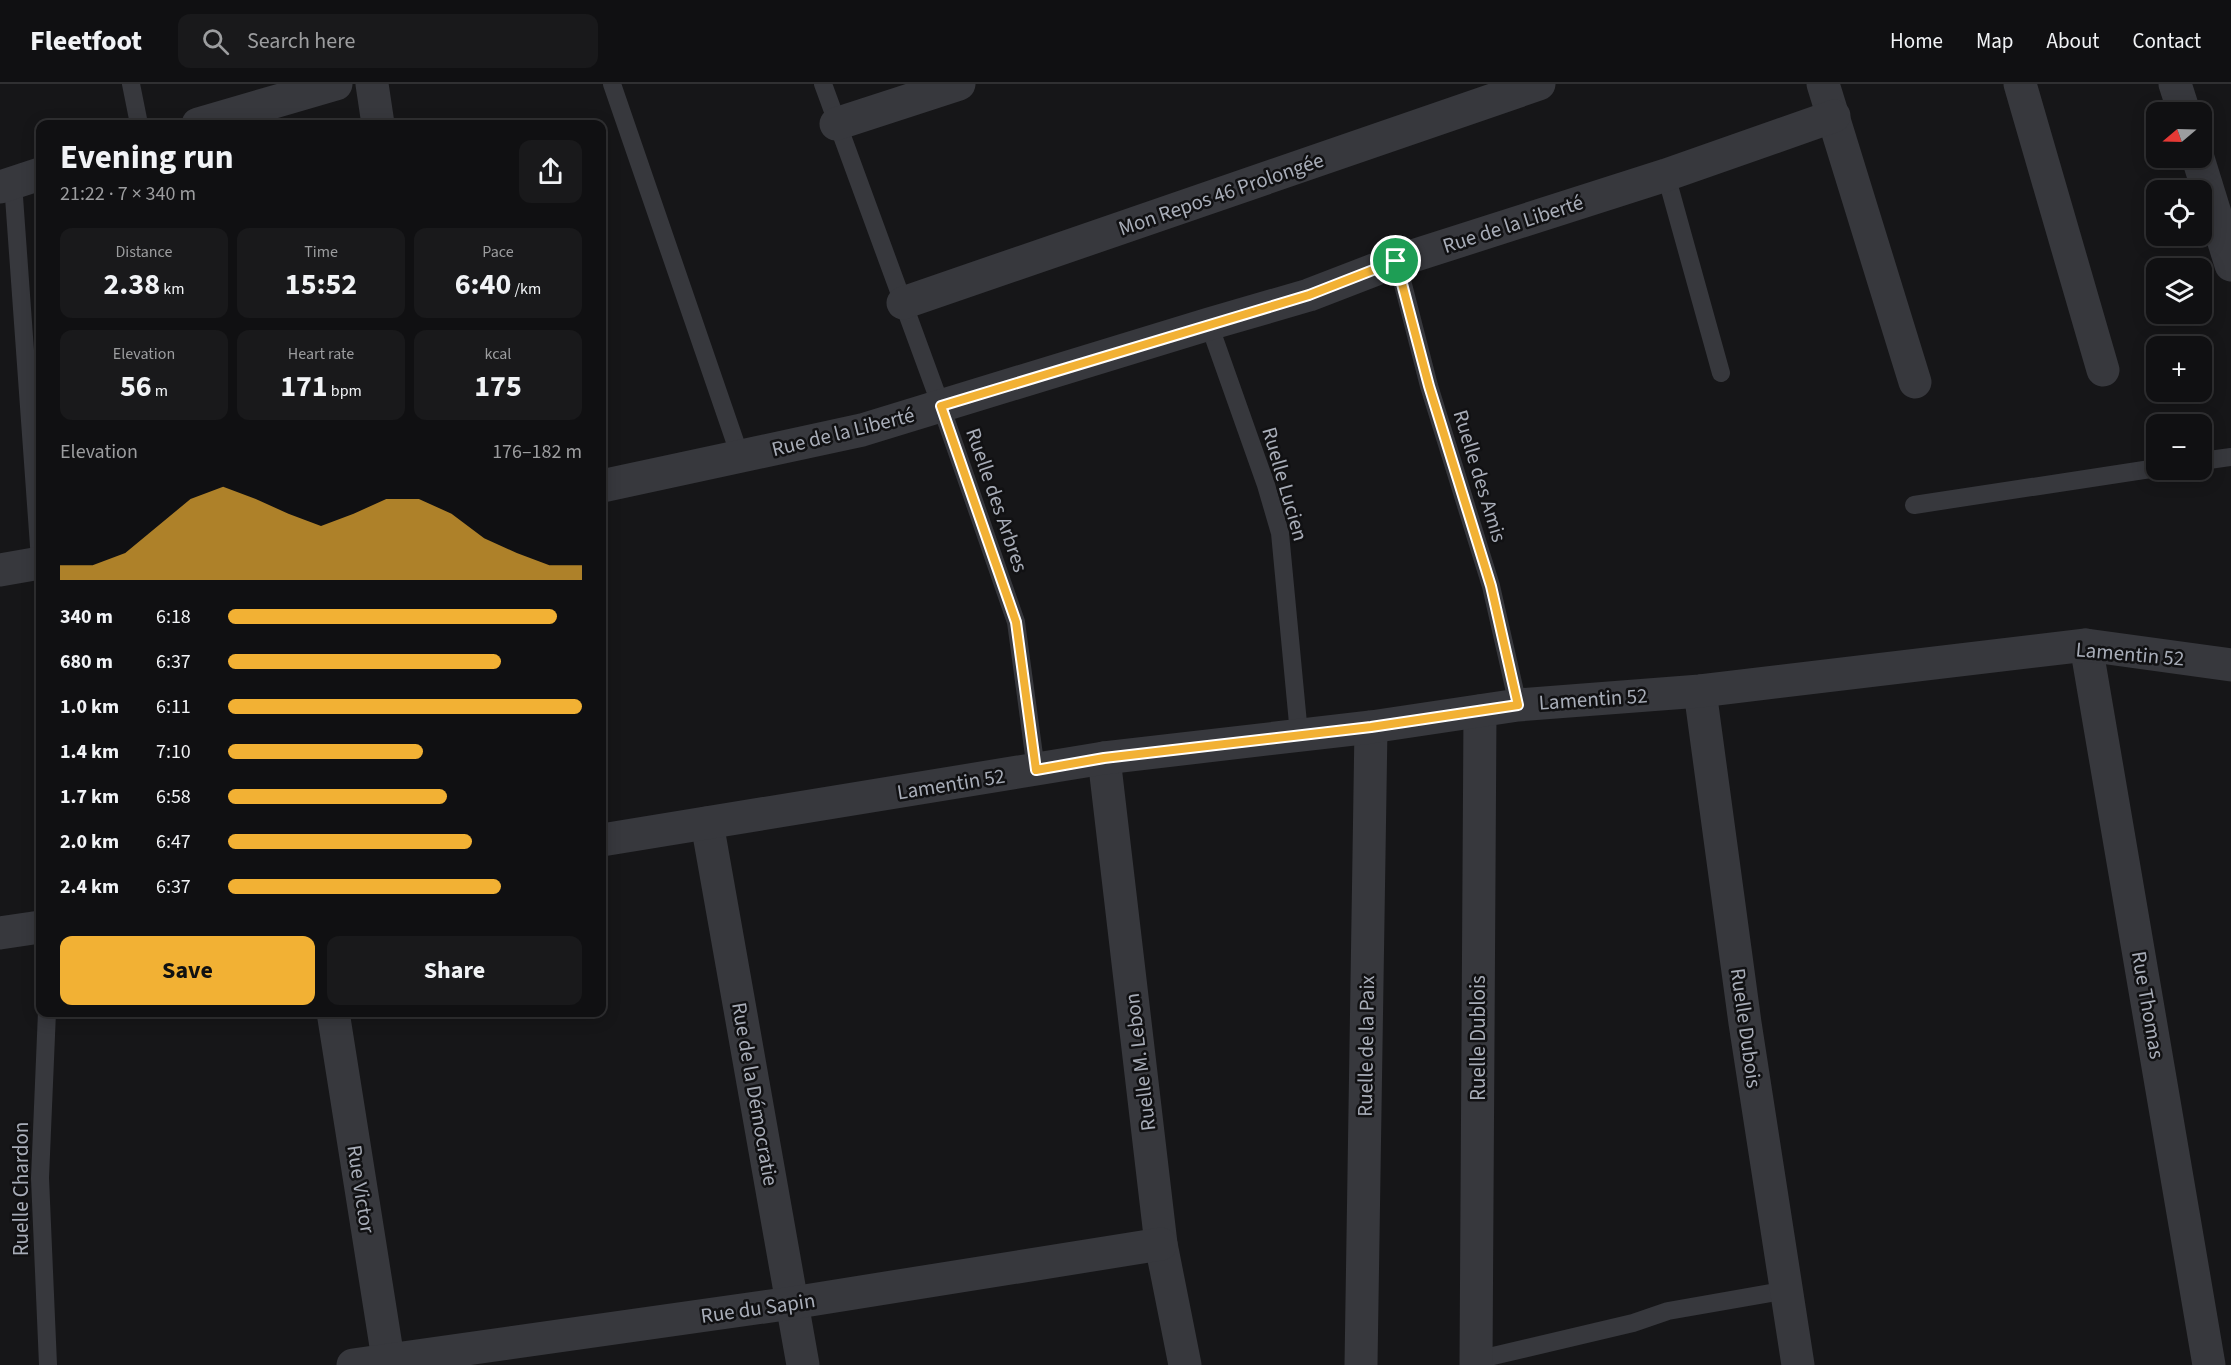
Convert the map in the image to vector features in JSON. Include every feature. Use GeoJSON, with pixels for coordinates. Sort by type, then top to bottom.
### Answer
{"type":"FeatureCollection","features":[{"type":"Feature","properties":{"kind":"street"},"geometry":{"type":"LineString","coordinates":[[212,120],[336,84]]}},
{"type":"Feature","properties":{"kind":"street"},"geometry":{"type":"LineString","coordinates":[[372,84],[377,120]]}},
{"type":"Feature","properties":{"kind":"street"},"geometry":{"type":"LineString","coordinates":[[836,124],[959,84]]}},
{"type":"Feature","properties":{"kind":"street","name":"Mon Repos 46 Prolongée"},"geometry":{"type":"LineString","coordinates":[[903,303],[1539,84]]}},
{"type":"Feature","properties":{"kind":"street"},"geometry":{"type":"LineString","coordinates":[[1823,84],[1915,382]]}},
{"type":"Feature","properties":{"kind":"street"},"geometry":{"type":"LineString","coordinates":[[2020,84],[2103,370]]}},
{"type":"Feature","properties":{"kind":"street"},"geometry":{"type":"LineString","coordinates":[[2175,84],[2181,102]]}},
{"type":"Feature","properties":{"kind":"street","name":"Rue de la Liberté"},"geometry":{"type":"LineString","coordinates":[[606,485],[862,430],[1309,295],[1396,261],[1666,175],[1834,116]]}},
{"type":"Feature","properties":{"kind":"street"},"geometry":{"type":"LineString","coordinates":[[2201,168],[2231,265]]}},
{"type":"Feature","properties":{"kind":"street"},"geometry":{"type":"LineString","coordinates":[[0,570],[36,562]]}},
{"type":"Feature","properties":{"kind":"street","name":"Lamentin 52"},"geometry":{"type":"LineString","coordinates":[[606,839],[1104,758],[1371,727],[1518,705],[1700,691],[2086,645],[2231,665]]}},
{"type":"Feature","properties":{"kind":"street","name":"Rue Thomas"},"geometry":{"type":"LineString","coordinates":[[2086,645],[2209,1365]]}},
{"type":"Feature","properties":{"kind":"street","name":"Ruelle Dubois"},"geometry":{"type":"LineString","coordinates":[[1700,691],[1744,1023],[1788,1290],[1798,1365]]}},
{"type":"Feature","properties":{"kind":"street","name":"Ruelle Dublois"},"geometry":{"type":"LineString","coordinates":[[1476,1363],[1479,711]]}},
{"type":"Feature","properties":{"kind":"street","name":"Ruelle de la Paix"},"geometry":{"type":"LineString","coordinates":[[1361,1365],[1371,727]]}},
{"type":"Feature","properties":{"kind":"street","name":"Ruelle M. Lebon"},"geometry":{"type":"LineString","coordinates":[[1104,758],[1161,1244],[1185,1365]]}},
{"type":"Feature","properties":{"kind":"street","name":"Rue de la Démocratie"},"geometry":{"type":"LineString","coordinates":[[707,823],[803,1365]]}},
{"type":"Feature","properties":{"kind":"street"},"geometry":{"type":"LineString","coordinates":[[0,933],[36,928]]}},
{"type":"Feature","properties":{"kind":"street","name":"Rue Victor"},"geometry":{"type":"LineString","coordinates":[[334,1017],[388,1363]]}},
{"type":"Feature","properties":{"kind":"street","name":"Rue du Sapin"},"geometry":{"type":"LineString","coordinates":[[353,1365],[388,1363],[792,1303],[1161,1244]]}},
{"type":"Feature","properties":{"kind":"lane"},"geometry":{"type":"LineString","coordinates":[[131,84],[138,120]]}},
{"type":"Feature","properties":{"kind":"lane"},"geometry":{"type":"LineString","coordinates":[[612,84],[740,456]]}},
{"type":"Feature","properties":{"kind":"lane","name":"Ruelle des Arbres"},"geometry":{"type":"LineString","coordinates":[[823,84],[941,406],[1016,622],[1036,770]]}},
{"type":"Feature","properties":{"kind":"lane"},"geometry":{"type":"LineString","coordinates":[[1666,175],[1721,373]]}},
{"type":"Feature","properties":{"kind":"lane"},"geometry":{"type":"LineString","coordinates":[[18,181],[36,492]]}},
{"type":"Feature","properties":{"kind":"lane","name":"Ruelle des Amis"},"geometry":{"type":"LineString","coordinates":[[1396,261],[1429,386],[1491,586],[1518,705]]}},
{"type":"Feature","properties":{"kind":"lane","name":"Ruelle Lucien"},"geometry":{"type":"LineString","coordinates":[[1209,324],[1266,485],[1280,533],[1299,734]]}},
{"type":"Feature","properties":{"kind":"lane"},"geometry":{"type":"LineString","coordinates":[[2212,460],[2231,457]]}},
{"type":"Feature","properties":{"kind":"lane"},"geometry":{"type":"LineString","coordinates":[[1914,505],[2146,470]]}},
{"type":"Feature","properties":{"kind":"lane","name":"Ruelle Chardon"},"geometry":{"type":"LineString","coordinates":[[47,1017],[40,1178],[48,1365]]}},
{"type":"Feature","properties":{"kind":"lane"},"geometry":{"type":"LineString","coordinates":[[1476,1363],[1632,1323],[1668,1311],[1788,1290]]}},
{"type":"Feature","properties":{"kind":"route"},"geometry":{"type":"LineString","coordinates":[[1396,261],[1429,386],[1491,586],[1518,705],[1371,727],[1104,758],[1036,770],[1016,622],[941,406],[1309,295],[1396,261]]}}]}
